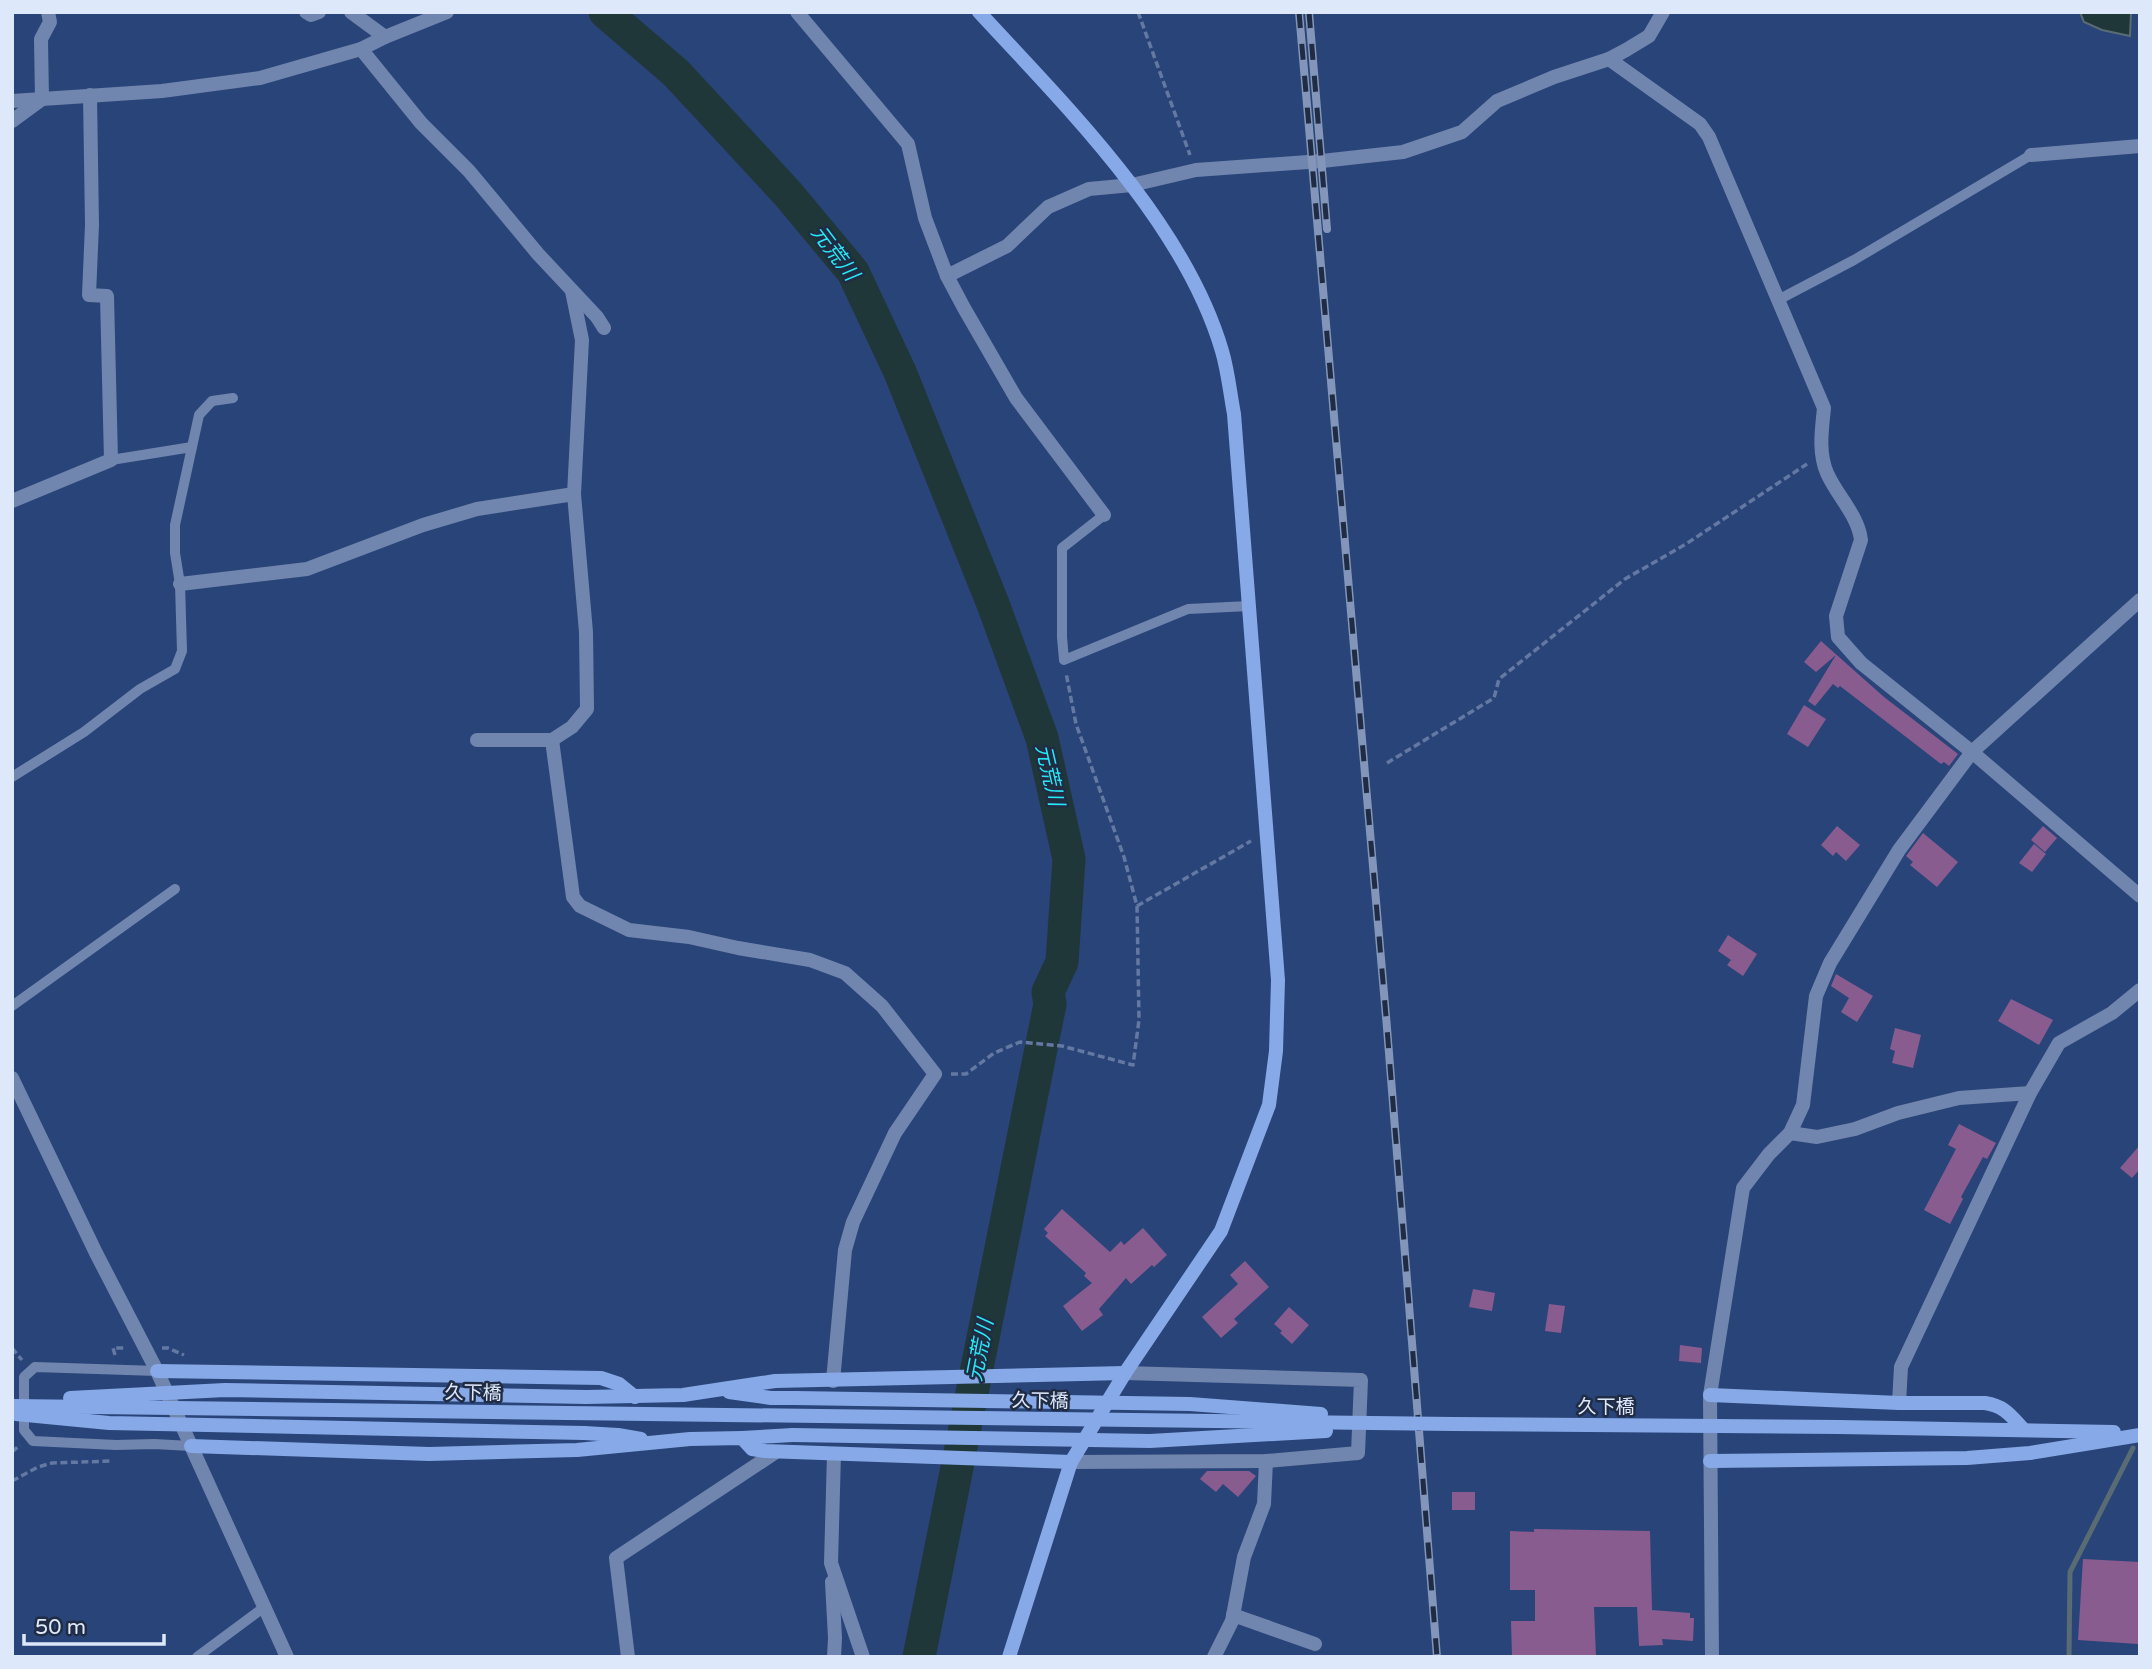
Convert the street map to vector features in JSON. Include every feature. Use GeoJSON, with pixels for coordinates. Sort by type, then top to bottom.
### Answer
{"type":"FeatureCollection","features":[{"type":"Feature","properties":{"kind":"main road"},"geometry":{"type":"LineString","coordinates":[[979,12],[1132,185],[1186,265],[1223,352],[1234,414],[1278,980],[1276,1051],[1269,1105],[1221,1231],[1125,1373],[1071,1462],[1009,1657]]}},
{"type":"Feature","properties":{"kind":"main road"},"geometry":{"type":"LineString","coordinates":[[157,1371],[601,1378],[619,1384],[635,1397]]}},
{"type":"Feature","properties":{"kind":"main road"},"geometry":{"type":"LineString","coordinates":[[12,1404],[225,1390],[635,1397],[721,1391],[775,1381],[1125,1373]]}},
{"type":"Feature","properties":{"kind":"main road"},"geometry":{"type":"LineString","coordinates":[[721,1391],[795,1398],[1191,1404],[1453,1424]]}},
{"type":"Feature","properties":{"kind":"main road"},"geometry":{"type":"LineString","coordinates":[[1710,1395],[1985,1403],[2006,1410],[2024,1430]]}},
{"type":"Feature","properties":{"kind":"main road","name":"久下橋"},"geometry":{"type":"LineString","coordinates":[[12,1404],[1839,1427],[2140,1434]]}},
{"type":"Feature","properties":{"kind":"main road"},"geometry":{"type":"LineString","coordinates":[[12,1413],[109,1423],[584,1433],[618,1435],[656,1442]]}},
{"type":"Feature","properties":{"kind":"main road"},"geometry":{"type":"LineString","coordinates":[[191,1446],[429,1454],[577,1450],[656,1442],[793,1435],[1150,1441],[1453,1424]]}},
{"type":"Feature","properties":{"kind":"main road"},"geometry":{"type":"LineString","coordinates":[[1710,1461],[1967,1458],[2030,1453],[2140,1434]]}},
{"type":"Feature","properties":{"kind":"main road"},"geometry":{"type":"LineString","coordinates":[[742,1438],[751,1449],[776,1452],[1071,1462]]}},
{"type":"Feature","properties":{"kind":"street"},"geometry":{"type":"LineString","coordinates":[[41,99],[41,39],[50,22],[48,12]]}},
{"type":"Feature","properties":{"kind":"street"},"geometry":{"type":"LineString","coordinates":[[306,12],[311,15],[319,12]]}},
{"type":"Feature","properties":{"kind":"street"},"geometry":{"type":"LineString","coordinates":[[351,12],[385,37]]}},
{"type":"Feature","properties":{"kind":"street"},"geometry":{"type":"LineString","coordinates":[[12,101],[162,91],[260,78],[361,49],[447,12]]}},
{"type":"Feature","properties":{"kind":"street"},"geometry":{"type":"LineString","coordinates":[[797,12],[908,144],[925,218],[947,276],[1016,398],[1104,514]]}},
{"type":"Feature","properties":{"kind":"street"},"geometry":{"type":"LineString","coordinates":[[947,276],[1007,246],[1048,207],[1088,189],[1132,185],[1196,170],[1403,152],[1462,132],[1497,101],[1554,76],[1609,59],[1648,36],[1663,12]]}},
{"type":"Feature","properties":{"kind":"street"},"geometry":{"type":"LineString","coordinates":[[361,49],[421,123],[470,171],[538,254],[604,328]]}},
{"type":"Feature","properties":{"kind":"street"},"geometry":{"type":"LineString","coordinates":[[1609,59],[1700,124],[1709,137],[1824,408],[1821,439],[1826,471],[1860,528],[1861,540],[1836,615],[1838,637],[1861,663],[1972,752],[2140,896]]}},
{"type":"Feature","properties":{"kind":"street"},"geometry":{"type":"LineString","coordinates":[[12,501],[111,460],[107,296],[89,295],[92,225],[90,96]]}},
{"type":"Feature","properties":{"kind":"street"},"geometry":{"type":"LineString","coordinates":[[12,121],[41,99]]}},
{"type":"Feature","properties":{"kind":"street"},"geometry":{"type":"LineString","coordinates":[[2031,155],[2140,146]]}},
{"type":"Feature","properties":{"kind":"street"},"geometry":{"type":"LineString","coordinates":[[477,740],[552,740],[572,727],[587,709],[586,632],[574,494],[582,340],[572,290]]}},
{"type":"Feature","properties":{"kind":"street"},"geometry":{"type":"LineString","coordinates":[[180,584],[307,569],[423,525],[477,509],[574,494]]}},
{"type":"Feature","properties":{"kind":"street"},"geometry":{"type":"LineString","coordinates":[[1712,1657],[1710,1395],[1743,1188],[1769,1154],[1790,1133],[1803,1105],[1816,996],[1830,963],[1899,850],[1972,752],[2140,600]]}},
{"type":"Feature","properties":{"kind":"street"},"geometry":{"type":"LineString","coordinates":[[552,740],[573,897],[580,906],[629,930],[689,937],[810,960],[845,973],[882,1006],[935,1074],[895,1133],[853,1222],[845,1250],[833,1381]]}},
{"type":"Feature","properties":{"kind":"street"},"geometry":{"type":"LineString","coordinates":[[1899,1402],[1900,1367],[2030,1093],[2059,1043],[2112,1013],[2140,990]]}},
{"type":"Feature","properties":{"kind":"street"},"geometry":{"type":"LineString","coordinates":[[12,1078],[96,1253],[157,1371],[287,1657]]}},
{"type":"Feature","properties":{"kind":"street"},"geometry":{"type":"LineString","coordinates":[[1790,1133],[1817,1137],[1855,1129],[1898,1113],[1959,1098],[2030,1093]]}},
{"type":"Feature","properties":{"kind":"street"},"geometry":{"type":"LineString","coordinates":[[1071,1462],[1266,1461],[1358,1453],[1360,1380],[1125,1373]]}},
{"type":"Feature","properties":{"kind":"street"},"geometry":{"type":"LineString","coordinates":[[628,1657],[616,1558],[776,1452]]}},
{"type":"Feature","properties":{"kind":"street"},"geometry":{"type":"LineString","coordinates":[[834,1454],[831,1563],[834,1657]]}},
{"type":"Feature","properties":{"kind":"street"},"geometry":{"type":"LineString","coordinates":[[1214,1657],[1232,1621],[1244,1557],[1264,1504],[1266,1461]]}},
{"type":"Feature","properties":{"kind":"street"},"geometry":{"type":"LineString","coordinates":[[831,1563],[863,1657]]}},
{"type":"Feature","properties":{"kind":"street"},"geometry":{"type":"LineString","coordinates":[[1233,1615],[1315,1644]]}},
{"type":"Feature","properties":{"kind":"lane"},"geometry":{"type":"LineString","coordinates":[[1778,300],[1854,260],[2031,155]]}},
{"type":"Feature","properties":{"kind":"lane"},"geometry":{"type":"LineString","coordinates":[[12,777],[84,732],[140,689],[175,669],[182,651],[175,525],[199,415],[212,401],[233,398]]}},
{"type":"Feature","properties":{"kind":"lane"},"geometry":{"type":"LineString","coordinates":[[111,460],[192,447]]}},
{"type":"Feature","properties":{"kind":"lane"},"geometry":{"type":"LineString","coordinates":[[1104,514],[1062,548],[1064,660],[1188,610],[1249,606]]}},
{"type":"Feature","properties":{"kind":"lane"},"geometry":{"type":"LineString","coordinates":[[12,1006],[175,889]]}},
{"type":"Feature","properties":{"kind":"lane"},"geometry":{"type":"LineString","coordinates":[[157,1371],[35,1367],[24,1377],[24,1430],[33,1441],[191,1446]]}},
{"type":"Feature","properties":{"kind":"lane"},"geometry":{"type":"LineString","coordinates":[[197,1657],[263,1608]]}},
{"type":"Feature","properties":{"kind":"path"},"geometry":{"type":"LineString","coordinates":[[1138,12],[1196,170]]}},
{"type":"Feature","properties":{"kind":"path"},"geometry":{"type":"LineString","coordinates":[[1387,764],[1494,698],[1499,679],[1625,579],[1686,544],[1823,454]]}},
{"type":"Feature","properties":{"kind":"path"},"geometry":{"type":"LineString","coordinates":[[935,1074],[966,1074],[994,1053],[1020,1042],[1062,1046],[1133,1065],[1139,1020],[1137,906],[1124,858],[1076,724],[1064,660]]}},
{"type":"Feature","properties":{"kind":"path"},"geometry":{"type":"LineString","coordinates":[[1137,906],[1268,831]]}},
{"type":"Feature","properties":{"kind":"path"},"geometry":{"type":"LineString","coordinates":[[12,1482],[38,1467],[52,1463],[116,1461],[116,1445]]}},
{"type":"Feature","properties":{"kind":"shaded area"},"geometry":{"type":"Polygon","coordinates":[[[2080,12],[2131,12],[2130,36],[2102,30],[2084,22],[2080,12]]]}},
{"type":"Feature","properties":{"kind":"building"},"geometry":{"type":"Polygon","coordinates":[[[1821,641],[1884,697],[1958,754],[1949,766],[1944,762],[1941,764],[1840,686],[1838,688],[1833,684],[1815,706],[1808,701],[1836,655],[1816,672],[1804,662],[1821,641]]]}},
{"type":"Feature","properties":{"kind":"building"},"geometry":{"type":"Polygon","coordinates":[[[1804,705],[1826,719],[1808,747],[1787,734],[1804,705]]]}},
{"type":"Feature","properties":{"kind":"building"},"geometry":{"type":"Polygon","coordinates":[[[1837,826],[1860,845],[1846,861],[1836,852],[1833,856],[1821,845],[1837,826]]]}},
{"type":"Feature","properties":{"kind":"building"},"geometry":{"type":"Polygon","coordinates":[[[2043,826],[2057,838],[2045,852],[2031,840],[2043,826]]]}},
{"type":"Feature","properties":{"kind":"building"},"geometry":{"type":"Polygon","coordinates":[[[1923,833],[1958,862],[1937,887],[1910,865],[1913,862],[1906,856],[1923,833]]]}},
{"type":"Feature","properties":{"kind":"building"},"geometry":{"type":"Polygon","coordinates":[[[2034,844],[2046,854],[2032,872],[2019,863],[2034,844]]]}},
{"type":"Feature","properties":{"kind":"building"},"geometry":{"type":"Polygon","coordinates":[[[1728,935],[1757,954],[1743,976],[1727,965],[1731,960],[1718,951],[1728,935]]]}},
{"type":"Feature","properties":{"kind":"building"},"geometry":{"type":"Polygon","coordinates":[[[1836,974],[1873,996],[1857,1022],[1841,1012],[1849,998],[1831,986],[1836,974]]]}},
{"type":"Feature","properties":{"kind":"building"},"geometry":{"type":"Polygon","coordinates":[[[2011,999],[2053,1020],[2039,1045],[1998,1021],[2011,999]]]}},
{"type":"Feature","properties":{"kind":"building"},"geometry":{"type":"Polygon","coordinates":[[[1895,1028],[1921,1035],[1913,1068],[1892,1063],[1895,1051],[1890,1049],[1895,1028]]]}},
{"type":"Feature","properties":{"kind":"building"},"geometry":{"type":"Polygon","coordinates":[[[1959,1124],[1996,1143],[1987,1159],[1983,1157],[1950,1224],[1924,1210],[1956,1149],[1948,1145],[1959,1124]]]}},
{"type":"Feature","properties":{"kind":"building"},"geometry":{"type":"Polygon","coordinates":[[[2140,1145],[2140,1169],[2132,1178],[2120,1168],[2140,1145]]]}},
{"type":"Feature","properties":{"kind":"building"},"geometry":{"type":"Polygon","coordinates":[[[1062,1209],[1110,1252],[1121,1241],[1124,1245],[1143,1228],[1167,1255],[1131,1284],[1126,1278],[1099,1309],[1103,1315],[1082,1331],[1063,1306],[1092,1283],[1084,1276],[1086,1273],[1045,1236],[1048,1233],[1044,1229],[1062,1209]]]}},
{"type":"Feature","properties":{"kind":"building"},"geometry":{"type":"Polygon","coordinates":[[[1245,1261],[1269,1287],[1234,1319],[1238,1323],[1221,1338],[1202,1317],[1238,1284],[1230,1275],[1245,1261]]]}},
{"type":"Feature","properties":{"kind":"building"},"geometry":{"type":"Polygon","coordinates":[[[1473,1289],[1495,1293],[1492,1311],[1469,1307],[1473,1289]]]}},
{"type":"Feature","properties":{"kind":"building"},"geometry":{"type":"Polygon","coordinates":[[[1549,1304],[1565,1306],[1561,1333],[1545,1331],[1549,1304]]]}},
{"type":"Feature","properties":{"kind":"building"},"geometry":{"type":"Polygon","coordinates":[[[1289,1307],[1309,1325],[1292,1344],[1274,1324],[1289,1307]]]}},
{"type":"Feature","properties":{"kind":"building"},"geometry":{"type":"Polygon","coordinates":[[[1680,1345],[1702,1348],[1701,1363],[1679,1361],[1680,1345]]]}},
{"type":"Feature","properties":{"kind":"building"},"geometry":{"type":"Polygon","coordinates":[[[1207,1471],[1249,1471],[1256,1476],[1238,1497],[1223,1484],[1216,1492],[1200,1479],[1207,1471]]]}},
{"type":"Feature","properties":{"kind":"building"},"geometry":{"type":"Polygon","coordinates":[[[1452,1492],[1475,1492],[1475,1510],[1452,1510],[1452,1492]]]}},
{"type":"Feature","properties":{"kind":"building"},"geometry":{"type":"Polygon","coordinates":[[[1534,1529],[1650,1531],[1652,1610],[1690,1613],[1690,1618],[1694,1618],[1693,1641],[1662,1639],[1663,1645],[1639,1646],[1637,1607],[1594,1607],[1596,1657],[1512,1657],[1511,1621],[1535,1621],[1535,1590],[1510,1590],[1510,1531],[1534,1532],[1534,1529]]]}},
{"type":"Feature","properties":{"kind":"building"},"geometry":{"type":"Polygon","coordinates":[[[2083,1559],[2140,1562],[2138,1644],[2078,1640],[2083,1559]]]}},
{"type":"Feature","properties":{"kind":"waterway","name":"元荒川"},"geometry":{"type":"LineString","coordinates":[[605,12],[676,73],[788,194],[853,272],[900,372],[993,604],[1042,738],[1069,859],[1062,962],[1048,992],[1050,1004],[919,1657]]}},
{"type":"Feature","properties":{"kind":"waterway"},"geometry":{"type":"LineString","coordinates":[[2069,1657],[2070,1572],[2133,1448]]}},
{"type":"Feature","properties":{"kind":"railway"},"geometry":{"type":"LineString","coordinates":[[1299,12],[1387,1028],[1437,1657]]}},
{"type":"Feature","properties":{"kind":"railway"},"geometry":{"type":"LineString","coordinates":[[1309,12],[1327,229]]}}]}
